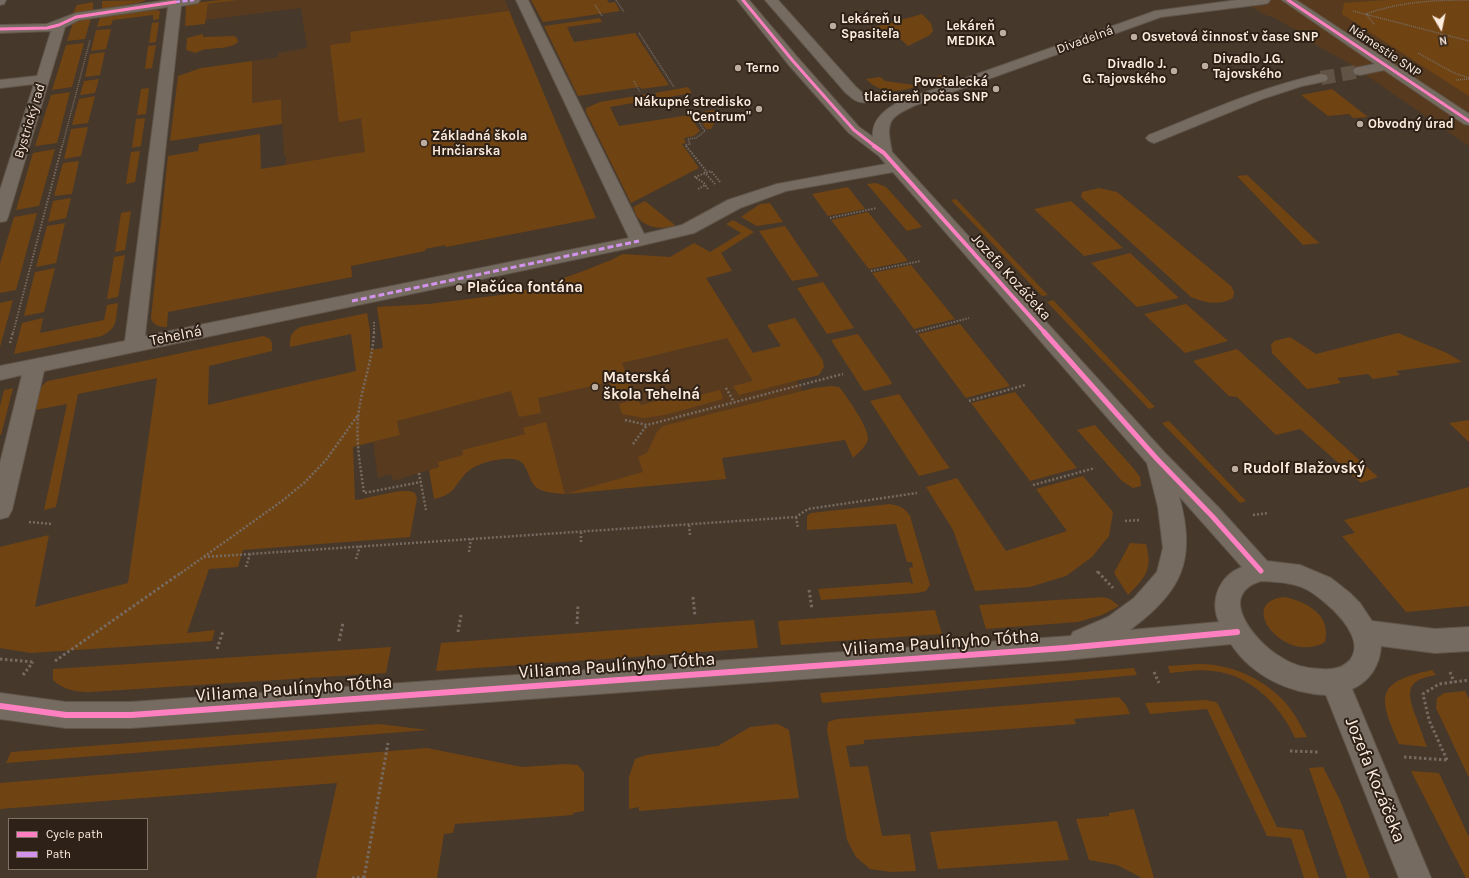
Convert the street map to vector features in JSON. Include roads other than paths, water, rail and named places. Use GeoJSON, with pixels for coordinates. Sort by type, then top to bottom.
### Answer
{"type":"FeatureCollection","features":[{"type":"Feature","properties":{"kind":"street"},"geometry":{"type":"LineString","coordinates":[[0,28],[47,28],[59,25],[76,17],[194,0]]}},
{"type":"Feature","properties":{"kind":"street"},"geometry":{"type":"LineString","coordinates":[[522,0],[639,242]]}},
{"type":"Feature","properties":{"kind":"street","name":"Jozefa Kozáčeka"},"geometry":{"type":"LineString","coordinates":[[743,0],[793,61],[854,130],[884,152],[1157,459],[1212,516],[1261,571]]}},
{"type":"Feature","properties":{"kind":"street"},"geometry":{"type":"LineString","coordinates":[[771,0],[850,89],[874,101]]}},
{"type":"Feature","properties":{"kind":"street","name":"Divadelná"},"geometry":{"type":"LineString","coordinates":[[911,102],[1159,14],[1264,0]]}},
{"type":"Feature","properties":{"kind":"street","name":"Námestie SNP"},"geometry":{"type":"LineString","coordinates":[[1288,0],[1469,121]]}},
{"type":"Feature","properties":{"kind":"street"},"geometry":{"type":"LineString","coordinates":[[134,345],[175,2]]}},
{"type":"Feature","properties":{"kind":"street","name":"Bystrický rad"},"geometry":{"type":"LineString","coordinates":[[0,217],[59,25]]}},
{"type":"Feature","properties":{"kind":"street","name":"Jozefa Kozáčeka"},"geometry":{"type":"LineString","coordinates":[[793,61],[824,83],[874,101],[911,102]]}},
{"type":"Feature","properties":{"kind":"street"},"geometry":{"type":"LineString","coordinates":[[1360,71],[1386,66]]}},
{"type":"Feature","properties":{"kind":"street"},"geometry":{"type":"LineString","coordinates":[[1154,138],[1272,90],[1295,83],[1321,78]]}},
{"type":"Feature","properties":{"kind":"street"},"geometry":{"type":"LineString","coordinates":[[0,84],[43,79]]}},
{"type":"Feature","properties":{"kind":"street"},"geometry":{"type":"LineString","coordinates":[[884,152],[880,130],[886,117],[901,106],[911,102]]}},
{"type":"Feature","properties":{"kind":"street","name":"Tehelná"},"geometry":{"type":"LineString","coordinates":[[0,373],[639,242],[688,229],[734,204],[783,187],[897,167]]}},
{"type":"Feature","properties":{"kind":"street"},"geometry":{"type":"LineString","coordinates":[[0,510],[35,366]]}},
{"type":"Feature","properties":{"kind":"street","name":"Jozefa Kozáčeka"},"geometry":{"type":"LineString","coordinates":[[1065,648],[1117,625],[1143,606],[1168,576],[1175,548],[1170,507],[1157,459]]}},
{"type":"Feature","properties":{"kind":"street"},"geometry":{"type":"LineString","coordinates":[[1261,571],[1280,571],[1301,576],[1322,585],[1345,604],[1355,615],[1364,632],[1368,650],[1363,665],[1352,676],[1335,682],[1314,682],[1291,676],[1269,664],[1250,649],[1237,632],[1229,615],[1228,599],[1234,585],[1245,576],[1261,571]]}},
{"type":"Feature","properties":{"kind":"street","name":"Viliama Paulínyho Tótha"},"geometry":{"type":"LineString","coordinates":[[0,706],[66,715],[131,715],[1065,648],[1237,632]]}},
{"type":"Feature","properties":{"kind":"street"},"geometry":{"type":"LineString","coordinates":[[1364,632],[1435,641],[1469,639]]}},
{"type":"Feature","properties":{"kind":"street","name":"Jozefa Kozáčeka"},"geometry":{"type":"LineString","coordinates":[[1335,682],[1415,878]]}},
{"type":"Feature","properties":{"kind":"tunnel"},"geometry":{"type":"LineString","coordinates":[[1321,78],[1360,71]]}},
{"type":"Feature","properties":{"kind":"place","name":"Lekáreň u Spasiteľa"},"geometry":{"type":"Point","coordinates":[833,26]}},
{"type":"Feature","properties":{"kind":"place","name":"Lekáreň MEDIKA"},"geometry":{"type":"Point","coordinates":[1003,33]}},
{"type":"Feature","properties":{"kind":"place","name":"Osvetová činnosť v čase SNP"},"geometry":{"type":"Point","coordinates":[1134,37]}},
{"type":"Feature","properties":{"kind":"place","name":"Divadlo J.G. Tajovského"},"geometry":{"type":"Point","coordinates":[1205,66]}},
{"type":"Feature","properties":{"kind":"place","name":"Terno"},"geometry":{"type":"Point","coordinates":[738,68]}},
{"type":"Feature","properties":{"kind":"place","name":"Divadlo J. G. Tajovského"},"geometry":{"type":"Point","coordinates":[1174,71]}},
{"type":"Feature","properties":{"kind":"place","name":"Povstalecká tlačiareň počas SNP"},"geometry":{"type":"Point","coordinates":[996,89]}},
{"type":"Feature","properties":{"kind":"place","name":"Nákupné stredisko \"Centrum\""},"geometry":{"type":"Point","coordinates":[759,109]}},
{"type":"Feature","properties":{"kind":"place","name":"Obvodný úrad"},"geometry":{"type":"Point","coordinates":[1360,124]}},
{"type":"Feature","properties":{"kind":"place","name":"Základná škola Hrnčiarska"},"geometry":{"type":"Point","coordinates":[424,143]}},
{"type":"Feature","properties":{"kind":"place","name":"Plačúca fontána"},"geometry":{"type":"Point","coordinates":[459,288]}},
{"type":"Feature","properties":{"kind":"place","name":"Materská škola Tehelná"},"geometry":{"type":"Point","coordinates":[595,387]}},
{"type":"Feature","properties":{"kind":"place","name":"Rudolf Blažovský"},"geometry":{"type":"Point","coordinates":[1235,469]}}]}
